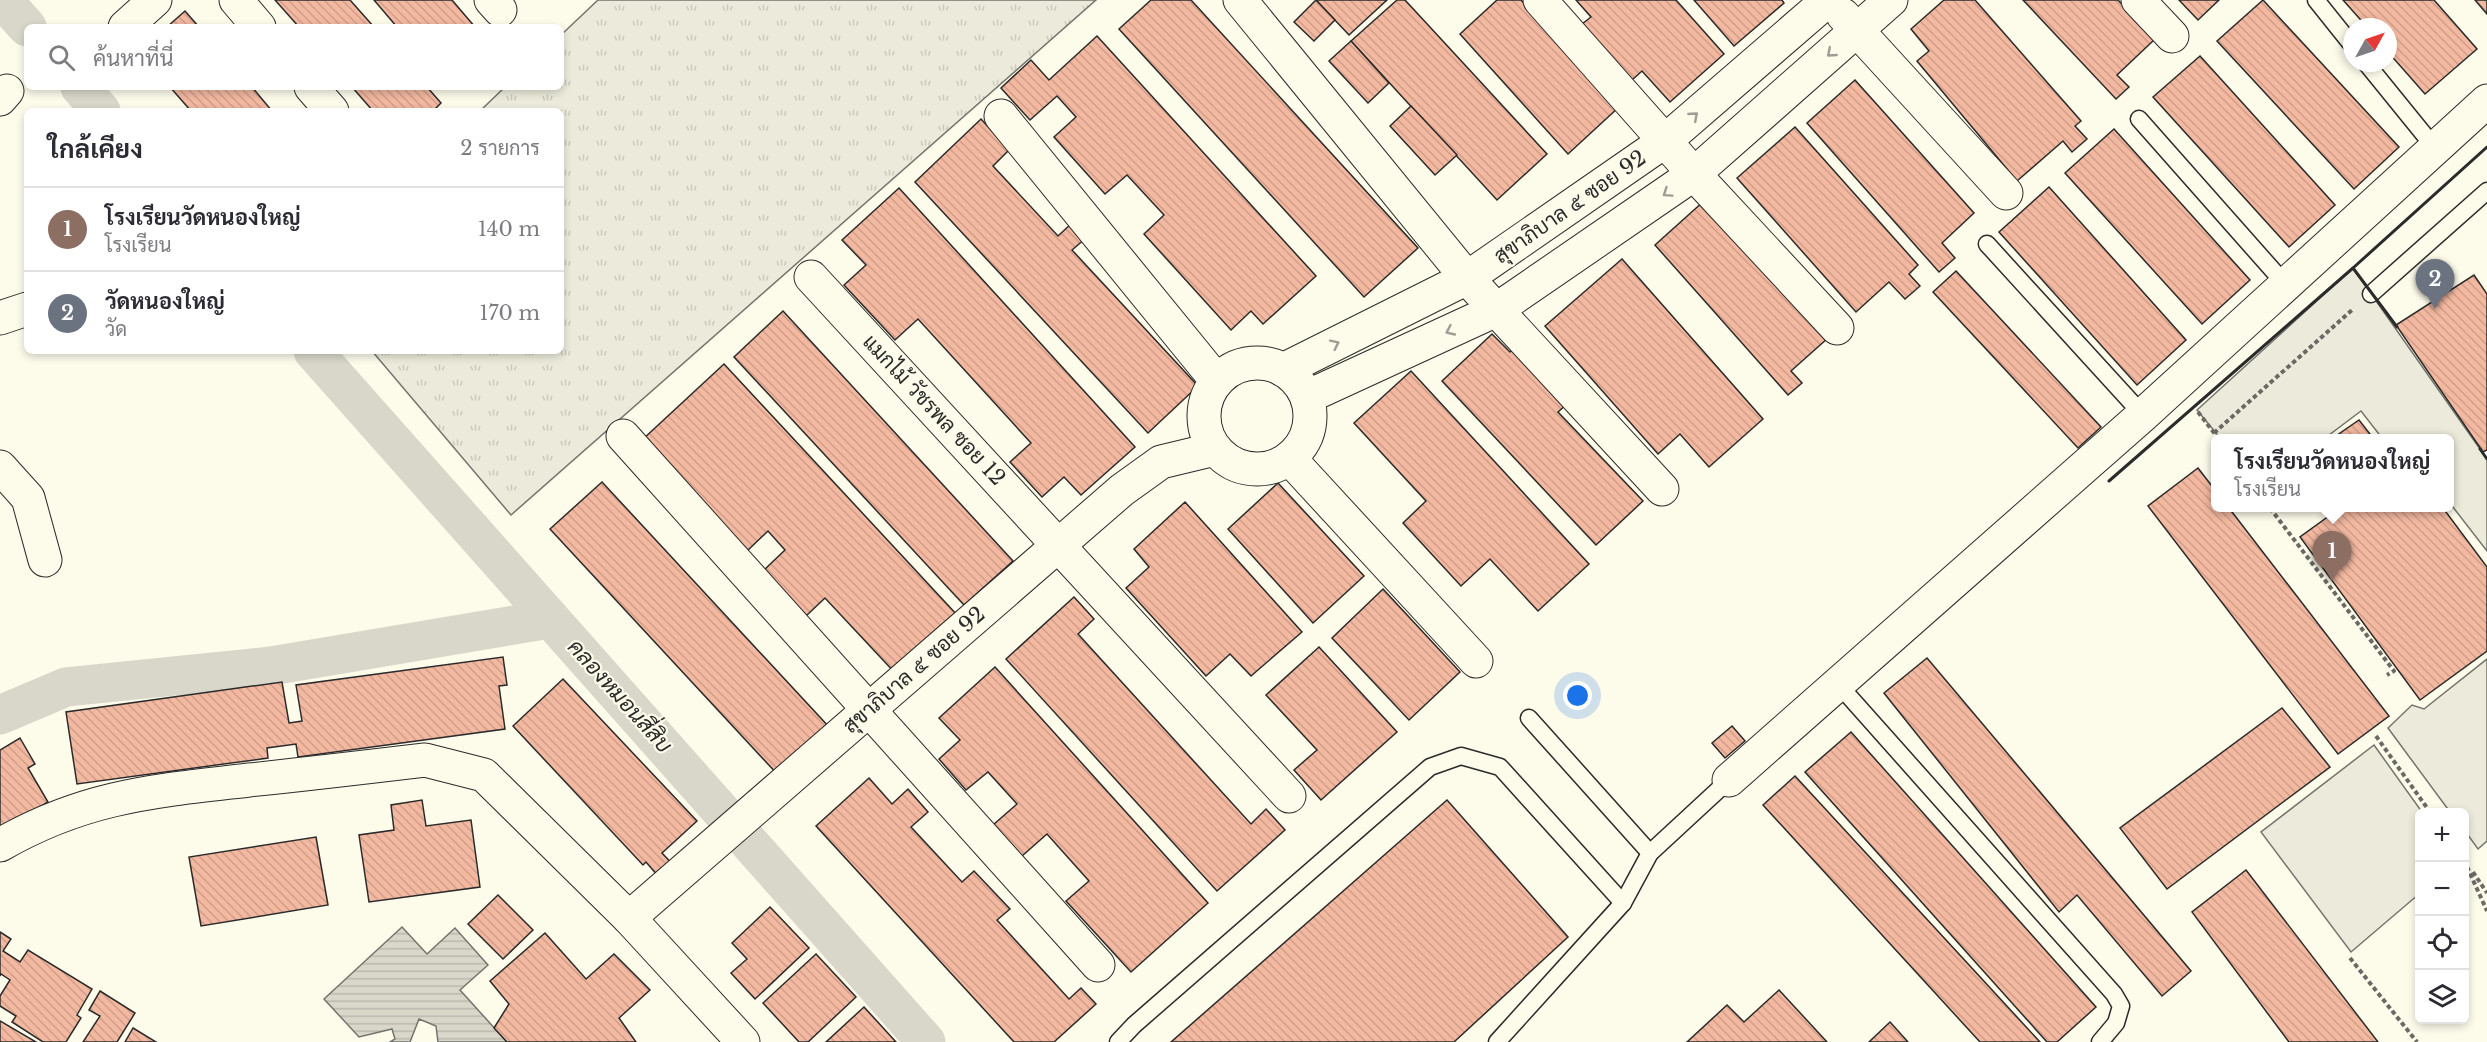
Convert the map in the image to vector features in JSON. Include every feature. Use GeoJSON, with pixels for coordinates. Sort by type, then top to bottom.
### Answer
{"type":"FeatureCollection","features":[{"type":"Feature","properties":{"kind":"street"},"geometry":{"type":"LineString","coordinates":[[128,24],[155,0]]}},
{"type":"Feature","properties":{"kind":"street"},"geometry":{"type":"LineString","coordinates":[[236,0],[257,24]]}},
{"type":"Feature","properties":{"kind":"street"},"geometry":{"type":"LineString","coordinates":[[1240,0],[1467,278],[1662,489]]}},
{"type":"Feature","properties":{"kind":"street"},"geometry":{"type":"LineString","coordinates":[[1540,0],[1694,174],[1837,328]]}},
{"type":"Feature","properties":{"kind":"street"},"geometry":{"type":"LineString","coordinates":[[1829,0],[2006,193]]}},
{"type":"Feature","properties":{"kind":"street","name":"สุขาภิบาล ๕ ซอย 92"},"geometry":{"type":"LineString","coordinates":[[1283,370],[1467,278],[1665,141],[1829,0]]}},
{"type":"Feature","properties":{"kind":"street"},"geometry":{"type":"LineString","coordinates":[[1307,397],[1496,310],[1694,174],[1891,0]]}},
{"type":"Feature","properties":{"kind":"street"},"geometry":{"type":"LineString","coordinates":[[2138,0],[2172,36]]}},
{"type":"Feature","properties":{"kind":"street"},"geometry":{"type":"LineString","coordinates":[[314,90],[329,108]]}},
{"type":"Feature","properties":{"kind":"street"},"geometry":{"type":"LineString","coordinates":[[1729,780],[2143,415],[2487,101]]}},
{"type":"Feature","properties":{"kind":"street"},"geometry":{"type":"LineString","coordinates":[[1001,116],[1217,381]]}},
{"type":"Feature","properties":{"kind":"street","name":"แมกไม้ วัชรพล ซอย 12"},"geometry":{"type":"LineString","coordinates":[[810,277],[1289,796]]}},
{"type":"Feature","properties":{"kind":"street"},"geometry":{"type":"LineString","coordinates":[[0,318],[24,310]]}},
{"type":"Feature","properties":{"kind":"street"},"geometry":{"type":"LineString","coordinates":[[1260,363],[1283,370],[1298,382],[1307,397],[1310,419],[1304,441],[1290,459],[1271,468],[1250,470],[1230,463],[1215,449],[1205,427],[1205,402],[1217,381],[1236,367],[1260,363]]}},
{"type":"Feature","properties":{"kind":"street"},"geometry":{"type":"LineString","coordinates":[[623,436],[867,711],[1098,965]]}},
{"type":"Feature","properties":{"kind":"street","name":"สุขาภิบาล ๕ ซอย 92"},"geometry":{"type":"LineString","coordinates":[[629,918],[1057,544],[1161,462],[1215,449]]}},
{"type":"Feature","properties":{"kind":"street"},"geometry":{"type":"LineString","coordinates":[[1290,459],[1476,661]]}},
{"type":"Feature","properties":{"kind":"street"},"geometry":{"type":"LineString","coordinates":[[0,467],[28,498],[45,560]]}},
{"type":"Feature","properties":{"kind":"street"},"geometry":{"type":"LineString","coordinates":[[0,845],[34,825],[80,808],[136,794],[425,760],[484,775],[629,918],[743,1042]]}},
{"type":"Feature","properties":{"kind":"lane"},"geometry":{"type":"LineString","coordinates":[[2316,0],[2343,34]]}},
{"type":"Feature","properties":{"kind":"lane"},"geometry":{"type":"LineString","coordinates":[[2373,72],[2435,148]]}},
{"type":"Feature","properties":{"kind":"lane"},"geometry":{"type":"LineString","coordinates":[[2139,119],[2285,284]]}},
{"type":"Feature","properties":{"kind":"lane"},"geometry":{"type":"LineString","coordinates":[[2371,294],[2487,190]]}},
{"type":"Feature","properties":{"kind":"lane"},"geometry":{"type":"LineString","coordinates":[[1987,244],[2143,415]]}},
{"type":"Feature","properties":{"kind":"lane"},"geometry":{"type":"LineString","coordinates":[[1839,685],[2114,994],[2121,1006],[2116,1023],[2100,1042]]}},
{"type":"Feature","properties":{"kind":"lane"},"geometry":{"type":"LineString","coordinates":[[1529,718],[1650,853]]}},
{"type":"Feature","properties":{"kind":"lane"},"geometry":{"type":"LineString","coordinates":[[1119,1042],[1134,1025],[1430,767],[1461,756],[1500,767],[1623,903]]}},
{"type":"Feature","properties":{"kind":"lane"},"geometry":{"type":"LineString","coordinates":[[1497,1042],[1623,903],[1650,853],[1729,780]]}},
{"type":"Feature","properties":{"kind":"path"},"geometry":{"type":"LineString","coordinates":[[2195,408],[2214,433],[2371,294]]}},
{"type":"Feature","properties":{"kind":"path"},"geometry":{"type":"LineString","coordinates":[[2274,512],[2394,671],[2387,675]]}},
{"type":"Feature","properties":{"kind":"path"},"geometry":{"type":"LineString","coordinates":[[2376,736],[2426,808]]}},
{"type":"Feature","properties":{"kind":"path"},"geometry":{"type":"LineString","coordinates":[[2469,867],[2487,894]]}},
{"type":"Feature","properties":{"kind":"path"},"geometry":{"type":"LineString","coordinates":[[2469,869],[2487,911]]}},
{"type":"Feature","properties":{"kind":"path"},"geometry":{"type":"LineString","coordinates":[[2350,958],[2417,1042]]}},
{"type":"Feature","properties":{"kind":"green space"},"geometry":{"type":"Polygon","coordinates":[[[598,0],[1096,0],[511,515],[375,354],[564,354],[564,108],[483,108],[502,90],[564,90],[564,32],[598,0]]]}},
{"type":"Feature","properties":{"kind":"green space"},"geometry":{"type":"Polygon","coordinates":[[[2353,268],[2487,459],[2487,551],[2454,508],[2454,434],[2379,434],[2361,411],[2330,434],[2217,434],[2197,410],[2353,268]]]}},
{"type":"Feature","properties":{"kind":"green space"},"geometry":{"type":"Polygon","coordinates":[[[2487,659],[2487,841],[2478,849],[2469,837],[2469,808],[2447,808],[2388,728],[2412,705],[2424,709],[2487,659]]]}},
{"type":"Feature","properties":{"kind":"green space"},"geometry":{"type":"Polygon","coordinates":[[[2374,745],[2419,808],[2415,808],[2415,897],[2351,952],[2261,832],[2374,745]]]}},
{"type":"Feature","properties":{"kind":"shaded area"},"geometry":{"type":"Polygon","coordinates":[[[402,927],[427,954],[455,928],[488,965],[460,990],[507,1042],[438,1042],[436,1026],[419,1019],[410,1042],[390,1042],[395,1039],[392,1029],[359,1037],[324,999],[402,927]]]}},
{"type":"Feature","properties":{"kind":"building"},"geometry":{"type":"Polygon","coordinates":[[[275,0],[350,0],[371,24],[296,24],[275,0]]]}},
{"type":"Feature","properties":{"kind":"building"},"geometry":{"type":"Polygon","coordinates":[[[374,0],[452,0],[472,24],[394,24],[374,0]]]}},
{"type":"Feature","properties":{"kind":"building"},"geometry":{"type":"Polygon","coordinates":[[[1151,0],[1191,0],[1418,248],[1364,297],[1119,29],[1151,0]]]}},
{"type":"Feature","properties":{"kind":"building"},"geometry":{"type":"Polygon","coordinates":[[[1316,0],[1387,0],[1349,35],[1316,0]]]}},
{"type":"Feature","properties":{"kind":"building"},"geometry":{"type":"Polygon","coordinates":[[[1316,0],[1335,20],[1314,41],[1294,22],[1316,0]]]}},
{"type":"Feature","properties":{"kind":"building"},"geometry":{"type":"Polygon","coordinates":[[[1397,0],[1405,0],[1547,154],[1497,200],[1351,41],[1397,0]]]}},
{"type":"Feature","properties":{"kind":"building"},"geometry":{"type":"Polygon","coordinates":[[[1497,0],[1521,0],[1619,107],[1568,154],[1460,34],[1497,0]]]}},
{"type":"Feature","properties":{"kind":"building"},"geometry":{"type":"Polygon","coordinates":[[[1576,0],[1676,0],[1724,54],[1670,102],[1642,71],[1632,80],[1582,24],[1591,17],[1576,0]]]}},
{"type":"Feature","properties":{"kind":"building"},"geometry":{"type":"Polygon","coordinates":[[[1694,0],[1782,0],[1784,3],[1734,46],[1694,0]]]}},
{"type":"Feature","properties":{"kind":"building"},"geometry":{"type":"Polygon","coordinates":[[[1944,0],[1975,0],[2081,121],[2075,126],[2087,139],[2072,152],[2063,141],[2017,181],[1917,61],[1929,51],[1911,29],[1944,0]]]}},
{"type":"Feature","properties":{"kind":"building"},"geometry":{"type":"Polygon","coordinates":[[[2023,0],[2118,0],[2155,39],[2117,75],[2129,87],[2116,99],[2023,0]]]}},
{"type":"Feature","properties":{"kind":"building"},"geometry":{"type":"Polygon","coordinates":[[[2179,0],[2219,0],[2198,20],[2179,0]]]}},
{"type":"Feature","properties":{"kind":"building"},"geometry":{"type":"Polygon","coordinates":[[[2263,0],[2399,147],[2354,189],[2217,41],[2263,0]]]}},
{"type":"Feature","properties":{"kind":"building"},"geometry":{"type":"Polygon","coordinates":[[[2343,0],[2434,0],[2477,49],[2425,94],[2397,62],[2397,18],[2359,18],[2343,0]]]}},
{"type":"Feature","properties":{"kind":"building"},"geometry":{"type":"Polygon","coordinates":[[[2475,0],[2487,0],[2487,14],[2475,0]]]}},
{"type":"Feature","properties":{"kind":"building"},"geometry":{"type":"Polygon","coordinates":[[[185,11],[196,24],[170,24],[185,11]]]}},
{"type":"Feature","properties":{"kind":"building"},"geometry":{"type":"Polygon","coordinates":[[[1097,36],[1316,276],[1263,324],[1251,311],[1231,330],[1144,234],[1164,215],[1127,175],[1105,194],[1054,137],[1076,117],[1057,96],[1030,120],[1001,88],[1031,60],[1049,80],[1097,36]]]}},
{"type":"Feature","properties":{"kind":"building"},"geometry":{"type":"Polygon","coordinates":[[[1351,41],[1389,83],[1368,103],[1329,61],[1351,41]]]}},
{"type":"Feature","properties":{"kind":"building"},"geometry":{"type":"Polygon","coordinates":[[[2200,56],[2335,205],[2289,247],[2153,97],[2200,56]]]}},
{"type":"Feature","properties":{"kind":"building"},"geometry":{"type":"Polygon","coordinates":[[[1855,80],[1974,213],[1942,243],[1955,258],[1939,272],[1807,123],[1855,80]]]}},
{"type":"Feature","properties":{"kind":"building"},"geometry":{"type":"Polygon","coordinates":[[[173,90],[254,90],[270,108],[188,108],[173,90]]]}},
{"type":"Feature","properties":{"kind":"building"},"geometry":{"type":"Polygon","coordinates":[[[355,90],[430,90],[441,103],[436,108],[370,108],[355,90]]]}},
{"type":"Feature","properties":{"kind":"building"},"geometry":{"type":"Polygon","coordinates":[[[1411,106],[1457,155],[1435,175],[1390,126],[1411,106]]]}},
{"type":"Feature","properties":{"kind":"building"},"geometry":{"type":"Polygon","coordinates":[[[981,119],[1009,150],[993,166],[1058,236],[1072,223],[1086,238],[1072,250],[1198,386],[1148,433],[915,182],[981,119]]]}},
{"type":"Feature","properties":{"kind":"building"},"geometry":{"type":"Polygon","coordinates":[[[1795,127],[1918,265],[1909,274],[1920,286],[1905,299],[1889,282],[1856,312],[1737,178],[1795,127]]]}},
{"type":"Feature","properties":{"kind":"building"},"geometry":{"type":"Polygon","coordinates":[[[2114,129],[2250,280],[2202,324],[2065,173],[2114,129]]]}},
{"type":"Feature","properties":{"kind":"building"},"geometry":{"type":"Polygon","coordinates":[[[2049,187],[2186,340],[2137,385],[1999,232],[2049,187]]]}},
{"type":"Feature","properties":{"kind":"building"},"geometry":{"type":"Polygon","coordinates":[[[899,188],[1135,447],[1081,495],[1064,477],[1042,497],[1010,462],[1031,443],[918,319],[895,340],[844,285],[866,265],[842,240],[899,188]]]}},
{"type":"Feature","properties":{"kind":"building"},"geometry":{"type":"Polygon","coordinates":[[[1705,200],[1828,338],[1791,371],[1802,383],[1788,395],[1655,245],[1705,200]]]}},
{"type":"Feature","properties":{"kind":"building"},"geometry":{"type":"Polygon","coordinates":[[[1622,259],[1763,419],[1709,467],[1680,434],[1658,454],[1545,326],[1622,259]]]}},
{"type":"Feature","properties":{"kind":"building"},"geometry":{"type":"Polygon","coordinates":[[[1956,271],[2101,427],[2078,448],[1933,292],[1956,271]]]}},
{"type":"Feature","properties":{"kind":"building"},"geometry":{"type":"Polygon","coordinates":[[[2474,275],[2487,294],[2487,450],[2483,452],[2396,325],[2474,275]]]}},
{"type":"Feature","properties":{"kind":"building"},"geometry":{"type":"Polygon","coordinates":[[[783,311],[1013,561],[964,605],[734,357],[783,311]]]}},
{"type":"Feature","properties":{"kind":"building"},"geometry":{"type":"Polygon","coordinates":[[[1492,334],[1510,352],[1522,340],[1575,397],[1558,412],[1643,501],[1596,545],[1442,381],[1492,334]]]}},
{"type":"Feature","properties":{"kind":"building"},"geometry":{"type":"Polygon","coordinates":[[[724,364],[958,616],[896,674],[825,598],[806,616],[764,570],[785,550],[768,531],[746,552],[642,440],[724,364]]]}},
{"type":"Feature","properties":{"kind":"building"},"geometry":{"type":"Polygon","coordinates":[[[1411,371],[1589,564],[1538,611],[1490,559],[1461,586],[1403,523],[1426,501],[1354,423],[1411,371]]]}},
{"type":"Feature","properties":{"kind":"building"},"geometry":{"type":"Polygon","coordinates":[[[2359,420],[2370,434],[2339,434],[2359,420]]]}},
{"type":"Feature","properties":{"kind":"building"},"geometry":{"type":"Polygon","coordinates":[[[2198,468],[2211,485],[2211,512],[2232,512],[2389,716],[2338,754],[2148,506],[2198,468]]]}},
{"type":"Feature","properties":{"kind":"building"},"geometry":{"type":"Polygon","coordinates":[[[602,482],[830,728],[779,776],[550,529],[602,482]]]}},
{"type":"Feature","properties":{"kind":"building"},"geometry":{"type":"Polygon","coordinates":[[[1278,483],[1364,576],[1313,623],[1228,529],[1278,483]]]}},
{"type":"Feature","properties":{"kind":"building"},"geometry":{"type":"Polygon","coordinates":[[[1185,502],[1302,632],[1251,676],[1230,654],[1206,676],[1126,588],[1149,567],[1134,549],[1185,502]]]}},
{"type":"Feature","properties":{"kind":"building"},"geometry":{"type":"Polygon","coordinates":[[[2334,512],[2446,512],[2487,567],[2487,651],[2420,700],[2300,537],[2334,512]]]}},
{"type":"Feature","properties":{"kind":"building"},"geometry":{"type":"Polygon","coordinates":[[[1383,589],[1460,672],[1409,720],[1332,638],[1383,589]]]}},
{"type":"Feature","properties":{"kind":"building"},"geometry":{"type":"Polygon","coordinates":[[[1074,597],[1094,619],[1078,634],[1251,824],[1266,809],[1285,830],[1217,891],[1006,659],[1074,597]]]}},
{"type":"Feature","properties":{"kind":"building"},"geometry":{"type":"Polygon","coordinates":[[[1319,647],[1397,732],[1321,800],[1294,770],[1317,750],[1266,695],[1319,647]]]}},
{"type":"Feature","properties":{"kind":"building"},"geometry":{"type":"Polygon","coordinates":[[[503,657],[507,685],[499,686],[505,729],[298,757],[296,744],[267,748],[268,758],[77,784],[66,712],[282,682],[289,723],[302,721],[296,685],[503,657]]]}},
{"type":"Feature","properties":{"kind":"building"},"geometry":{"type":"Polygon","coordinates":[[[1927,658],[2191,971],[2162,996],[2077,895],[2059,912],[1884,693],[1927,658]]]}},
{"type":"Feature","properties":{"kind":"building"},"geometry":{"type":"Polygon","coordinates":[[[995,667],[1208,903],[1131,972],[1066,901],[1089,881],[1047,834],[1022,856],[993,825],[1017,804],[988,772],[966,790],[939,759],[960,740],[939,718],[995,667]]]}},
{"type":"Feature","properties":{"kind":"building"},"geometry":{"type":"Polygon","coordinates":[[[563,679],[697,821],[662,853],[678,870],[664,883],[646,862],[643,865],[513,726],[563,679]]]}},
{"type":"Feature","properties":{"kind":"building"},"geometry":{"type":"Polygon","coordinates":[[[2282,708],[2330,767],[2167,889],[2120,828],[2282,708]]]}},
{"type":"Feature","properties":{"kind":"building"},"geometry":{"type":"Polygon","coordinates":[[[1732,726],[1745,741],[1725,758],[1712,743],[1732,726]]]}},
{"type":"Feature","properties":{"kind":"building"},"geometry":{"type":"Polygon","coordinates":[[[1851,732],[2096,1007],[2057,1042],[2047,1042],[1805,772],[1851,732]]]}},
{"type":"Feature","properties":{"kind":"building"},"geometry":{"type":"Polygon","coordinates":[[[20,738],[35,764],[28,768],[48,802],[0,831],[0,750],[20,738]]]}},
{"type":"Feature","properties":{"kind":"building"},"geometry":{"type":"Polygon","coordinates":[[[1795,776],[2040,1042],[1980,1042],[1763,805],[1795,776]]]}},
{"type":"Feature","properties":{"kind":"building"},"geometry":{"type":"Polygon","coordinates":[[[869,778],[892,804],[908,789],[928,812],[911,827],[962,882],[974,871],[1010,909],[997,920],[1069,999],[1081,988],[1096,1004],[1054,1042],[1014,1042],[816,826],[869,778]]]}},
{"type":"Feature","properties":{"kind":"building"},"geometry":{"type":"Polygon","coordinates":[[[422,800],[426,826],[471,820],[480,887],[369,902],[359,835],[394,830],[391,805],[422,800]]]}},
{"type":"Feature","properties":{"kind":"building"},"geometry":{"type":"Polygon","coordinates":[[[1447,800],[1568,937],[1454,1042],[1171,1042],[1447,800]]]}},
{"type":"Feature","properties":{"kind":"building"},"geometry":{"type":"Polygon","coordinates":[[[316,837],[328,905],[201,926],[189,857],[316,837]]]}},
{"type":"Feature","properties":{"kind":"building"},"geometry":{"type":"Polygon","coordinates":[[[2246,870],[2378,1042],[2289,1042],[2192,912],[2246,870]]]}},
{"type":"Feature","properties":{"kind":"building"},"geometry":{"type":"Polygon","coordinates":[[[498,895],[533,930],[503,959],[468,924],[498,895]]]}},
{"type":"Feature","properties":{"kind":"building"},"geometry":{"type":"Polygon","coordinates":[[[770,907],[809,948],[755,999],[731,973],[747,959],[732,943],[770,907]]]}},
{"type":"Feature","properties":{"kind":"building"},"geometry":{"type":"Polygon","coordinates":[[[0,932],[11,939],[3,951],[20,962],[28,950],[92,989],[77,1015],[81,1018],[66,1042],[43,1042],[12,1022],[16,1016],[0,1006],[0,996],[10,980],[1,974],[0,976],[0,932]]]}},
{"type":"Feature","properties":{"kind":"building"},"geometry":{"type":"Polygon","coordinates":[[[545,933],[586,979],[614,954],[650,990],[619,1018],[636,1042],[507,1042],[494,1028],[509,1004],[490,981],[545,933]]]}},
{"type":"Feature","properties":{"kind":"building"},"geometry":{"type":"Polygon","coordinates":[[[816,954],[856,997],[808,1042],[799,1042],[763,1003],[816,954]]]}},
{"type":"Feature","properties":{"kind":"building"},"geometry":{"type":"Polygon","coordinates":[[[1779,990],[1827,1042],[1687,1042],[1727,1005],[1744,1022],[1779,990]]]}},
{"type":"Feature","properties":{"kind":"building"},"geometry":{"type":"Polygon","coordinates":[[[100,991],[135,1013],[117,1042],[83,1042],[100,1016],[89,1010],[100,991]]]}},
{"type":"Feature","properties":{"kind":"building"},"geometry":{"type":"Polygon","coordinates":[[[864,1007],[896,1042],[826,1042],[864,1007]]]}},
{"type":"Feature","properties":{"kind":"building"},"geometry":{"type":"Polygon","coordinates":[[[0,1021],[36,1042],[0,1042],[0,1021]]]}},
{"type":"Feature","properties":{"kind":"building"},"geometry":{"type":"Polygon","coordinates":[[[1890,1022],[1908,1042],[1869,1042],[1890,1022]]]}},
{"type":"Feature","properties":{"kind":"building"},"geometry":{"type":"Polygon","coordinates":[[[133,1028],[156,1042],[125,1042],[133,1028]]]}},
{"type":"Feature","properties":{"kind":"waterway","name":"คลองหมอนสี่สิบ"},"geometry":{"type":"LineString","coordinates":[[3,0],[24,24]]}},
{"type":"Feature","properties":{"kind":"waterway","name":"คลองหมอนสี่สิบ"},"geometry":{"type":"LineString","coordinates":[[83,90],[98,108]]}},
{"type":"Feature","properties":{"kind":"waterway","name":"คลองหมอนสี่สิบ"},"geometry":{"type":"LineString","coordinates":[[316,354],[926,1042]]}},
{"type":"Feature","properties":{"kind":"waterway"},"geometry":{"type":"LineString","coordinates":[[0,715],[66,687],[271,666],[550,619]]}},
{"type":"Feature","properties":{"kind":"wall"},"geometry":{"type":"LineString","coordinates":[[2397,327],[2353,268],[2487,147]]}},
{"type":"Feature","properties":{"kind":"wall"},"geometry":{"type":"LineString","coordinates":[[2109,481],[2353,268]]}},
{"type":"Feature","properties":{"kind":"wall"},"geometry":{"type":"LineString","coordinates":[[2480,449],[2487,459]]}},
{"type":"Feature","properties":{"kind":"place","name":"วัดหนองใหญ่"},"geometry":{"type":"Point","coordinates":[2435,309]}},
{"type":"Feature","properties":{"kind":"place","name":"โรงเรียนวัดหนองใหญ่"},"geometry":{"type":"Point","coordinates":[2332,581]}}]}
